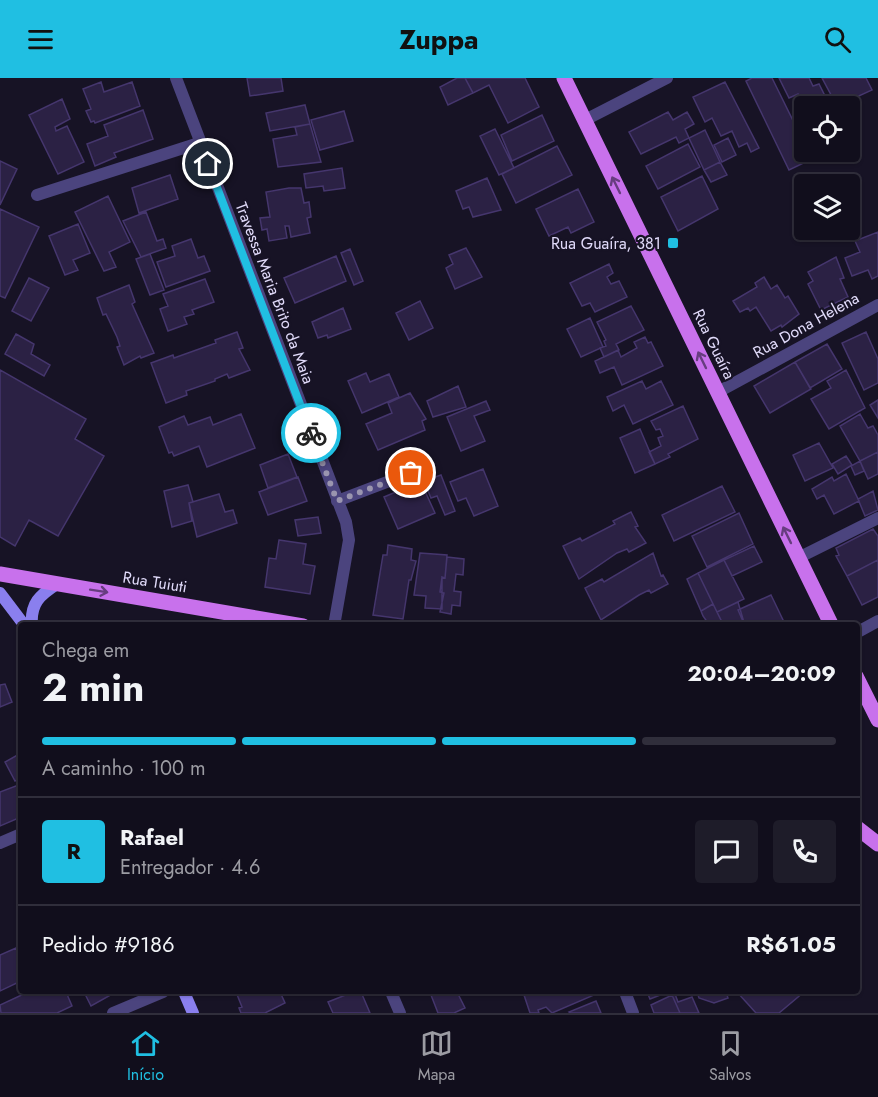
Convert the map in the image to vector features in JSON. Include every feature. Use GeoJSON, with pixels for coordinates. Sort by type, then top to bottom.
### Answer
{"type":"FeatureCollection","features":[{"type":"Feature","properties":{"kind":"main road","name":"Rua Guaíra"},"geometry":{"type":"LineString","coordinates":[[564,78],[830,622]]}},
{"type":"Feature","properties":{"kind":"main road","name":"Rua Tuiuti"},"geometry":{"type":"LineString","coordinates":[[0,574],[235,619],[264,622]]}},
{"type":"Feature","properties":{"kind":"main road"},"geometry":{"type":"LineString","coordinates":[[860,684],[878,720]]}},
{"type":"Feature","properties":{"kind":"main road"},"geometry":{"type":"LineString","coordinates":[[866,832],[878,844]]}},
{"type":"Feature","properties":{"kind":"street","name":"Travessa Maria Brito da Maia"},"geometry":{"type":"LineString","coordinates":[[176,78],[350,540],[335,622]]}},
{"type":"Feature","properties":{"kind":"street"},"geometry":{"type":"LineString","coordinates":[[585,120],[667,78]]}},
{"type":"Feature","properties":{"kind":"street"},"geometry":{"type":"LineString","coordinates":[[38,195],[200,143]]}},
{"type":"Feature","properties":{"kind":"street","name":"Rua Dona Helena"},"geometry":{"type":"LineString","coordinates":[[718,392],[878,305]]}},
{"type":"Feature","properties":{"kind":"street"},"geometry":{"type":"LineString","coordinates":[[337,501],[429,466]]}},
{"type":"Feature","properties":{"kind":"street"},"geometry":{"type":"LineString","coordinates":[[798,558],[878,518]]}},
{"type":"Feature","properties":{"kind":"street"},"geometry":{"type":"LineString","coordinates":[[32,622],[31,613],[35,602],[57,584]]}},
{"type":"Feature","properties":{"kind":"street"},"geometry":{"type":"LineString","coordinates":[[0,593],[22,622]]}},
{"type":"Feature","properties":{"kind":"street"},"geometry":{"type":"LineString","coordinates":[[860,631],[878,621]]}},
{"type":"Feature","properties":{"kind":"street"},"geometry":{"type":"LineString","coordinates":[[0,843],[18,835]]}},
{"type":"Feature","properties":{"kind":"street"},"geometry":{"type":"LineString","coordinates":[[113,1013],[158,994]]}},
{"type":"Feature","properties":{"kind":"street"},"geometry":{"type":"LineString","coordinates":[[185,994],[193,1013]]}},
{"type":"Feature","properties":{"kind":"street"},"geometry":{"type":"LineString","coordinates":[[392,994],[400,1013]]}},
{"type":"Feature","properties":{"kind":"street"},"geometry":{"type":"LineString","coordinates":[[626,994],[633,1013]]}},
{"type":"Feature","properties":{"kind":"building"},"geometry":{"type":"Polygon","coordinates":[[[247,78],[281,78],[283,91],[250,96],[247,78]]]}},
{"type":"Feature","properties":{"kind":"building"},"geometry":{"type":"Polygon","coordinates":[[[457,78],[465,78],[473,93],[448,105],[440,87],[457,78]]]}},
{"type":"Feature","properties":{"kind":"building"},"geometry":{"type":"Polygon","coordinates":[[[465,78],[525,78],[539,107],[508,123],[489,85],[473,93],[465,78]]]}},
{"type":"Feature","properties":{"kind":"building"},"geometry":{"type":"Polygon","coordinates":[[[752,78],[772,78],[794,123],[794,162],[806,162],[789,170],[746,81],[752,78]]]}},
{"type":"Feature","properties":{"kind":"building"},"geometry":{"type":"Polygon","coordinates":[[[779,78],[809,78],[813,86],[819,84],[825,96],[799,96],[798,94],[789,98],[779,78]]]}},
{"type":"Feature","properties":{"kind":"building"},"geometry":{"type":"Polygon","coordinates":[[[822,78],[866,78],[872,90],[859,96],[832,96],[822,78]]]}},
{"type":"Feature","properties":{"kind":"building"},"geometry":{"type":"Polygon","coordinates":[[[101,82],[104,92],[132,82],[140,106],[95,123],[91,122],[86,111],[91,109],[83,89],[101,82]]]}},
{"type":"Feature","properties":{"kind":"building"},"geometry":{"type":"Polygon","coordinates":[[[725,82],[759,148],[751,152],[747,143],[739,147],[732,131],[721,136],[712,118],[705,122],[693,97],[725,82]]]}},
{"type":"Feature","properties":{"kind":"building"},"geometry":{"type":"Polygon","coordinates":[[[62,99],[70,119],[55,127],[56,131],[67,126],[84,162],[58,174],[29,115],[62,99]]]}},
{"type":"Feature","properties":{"kind":"building"},"geometry":{"type":"Polygon","coordinates":[[[305,105],[310,124],[270,131],[266,113],[305,105]]]}},
{"type":"Feature","properties":{"kind":"building"},"geometry":{"type":"Polygon","coordinates":[[[143,110],[153,139],[114,153],[116,157],[95,166],[87,144],[108,136],[104,125],[143,110]]]}},
{"type":"Feature","properties":{"kind":"building"},"geometry":{"type":"Polygon","coordinates":[[[344,111],[353,141],[320,150],[311,120],[344,111]]]}},
{"type":"Feature","properties":{"kind":"building"},"geometry":{"type":"Polygon","coordinates":[[[668,112],[673,120],[687,112],[694,124],[685,129],[689,138],[679,143],[676,137],[641,154],[629,132],[668,112]]]}},
{"type":"Feature","properties":{"kind":"building"},"geometry":{"type":"Polygon","coordinates":[[[542,115],[554,141],[512,161],[501,135],[542,115]]]}},
{"type":"Feature","properties":{"kind":"building"},"geometry":{"type":"Polygon","coordinates":[[[310,124],[321,162],[278,167],[273,139],[297,135],[295,127],[310,124]]]}},
{"type":"Feature","properties":{"kind":"building"},"geometry":{"type":"Polygon","coordinates":[[[495,129],[514,168],[499,175],[480,136],[495,129]]]}},
{"type":"Feature","properties":{"kind":"building"},"geometry":{"type":"Polygon","coordinates":[[[705,130],[720,162],[704,170],[689,138],[705,130]]]}},
{"type":"Feature","properties":{"kind":"building"},"geometry":{"type":"Polygon","coordinates":[[[728,138],[736,155],[722,162],[714,145],[728,138]]]}},
{"type":"Feature","properties":{"kind":"building"},"geometry":{"type":"Polygon","coordinates":[[[688,144],[700,167],[658,189],[646,166],[688,144]]]}},
{"type":"Feature","properties":{"kind":"building"},"geometry":{"type":"Polygon","coordinates":[[[557,146],[572,175],[516,203],[502,174],[557,146]]]}},
{"type":"Feature","properties":{"kind":"building"},"geometry":{"type":"Polygon","coordinates":[[[0,161],[17,169],[0,205],[0,161]]]}},
{"type":"Feature","properties":{"kind":"building"},"geometry":{"type":"Polygon","coordinates":[[[720,162],[727,175],[711,182],[704,170],[720,162]]]}},
{"type":"Feature","properties":{"kind":"building"},"geometry":{"type":"Polygon","coordinates":[[[342,168],[345,188],[324,191],[323,186],[306,188],[304,174],[342,168]]]}},
{"type":"Feature","properties":{"kind":"building"},"geometry":{"type":"Polygon","coordinates":[[[170,175],[178,199],[139,213],[132,188],[170,175]]]}},
{"type":"Feature","properties":{"kind":"building"},"geometry":{"type":"Polygon","coordinates":[[[702,176],[718,209],[678,231],[661,197],[702,176]]]}},
{"type":"Feature","properties":{"kind":"building"},"geometry":{"type":"Polygon","coordinates":[[[487,178],[501,210],[473,217],[469,207],[463,209],[456,191],[487,178]]]}},
{"type":"Feature","properties":{"kind":"building"},"geometry":{"type":"Polygon","coordinates":[[[301,188],[304,203],[309,202],[311,217],[307,218],[310,233],[291,237],[289,226],[285,226],[287,238],[269,241],[267,229],[262,230],[260,218],[270,217],[266,192],[301,188]]]}},
{"type":"Feature","properties":{"kind":"building"},"geometry":{"type":"Polygon","coordinates":[[[578,189],[594,222],[571,233],[568,227],[549,236],[536,209],[578,189]]]}},
{"type":"Feature","properties":{"kind":"building"},"geometry":{"type":"Polygon","coordinates":[[[108,196],[130,242],[109,252],[116,267],[104,271],[75,212],[108,196]]]}},
{"type":"Feature","properties":{"kind":"building"},"geometry":{"type":"Polygon","coordinates":[[[0,209],[39,227],[5,298],[0,296],[0,209]]]}},
{"type":"Feature","properties":{"kind":"building"},"geometry":{"type":"Polygon","coordinates":[[[146,212],[157,241],[163,239],[166,248],[141,257],[123,221],[146,212]]]}},
{"type":"Feature","properties":{"kind":"building"},"geometry":{"type":"Polygon","coordinates":[[[78,224],[90,253],[73,260],[78,270],[65,275],[49,236],[78,224]]]}},
{"type":"Feature","properties":{"kind":"building"},"geometry":{"type":"Polygon","coordinates":[[[878,232],[878,276],[872,279],[868,270],[852,276],[845,258],[860,252],[855,241],[878,232]]]}},
{"type":"Feature","properties":{"kind":"building"},"geometry":{"type":"Polygon","coordinates":[[[191,239],[198,258],[204,256],[210,271],[166,287],[157,262],[175,256],[172,246],[191,239]]]}},
{"type":"Feature","properties":{"kind":"building"},"geometry":{"type":"Polygon","coordinates":[[[466,248],[482,277],[455,289],[446,268],[453,264],[449,255],[466,248]]]}},
{"type":"Feature","properties":{"kind":"building"},"geometry":{"type":"Polygon","coordinates":[[[350,249],[363,281],[354,285],[341,253],[350,249]]]}},
{"type":"Feature","properties":{"kind":"building"},"geometry":{"type":"Polygon","coordinates":[[[150,254],[164,290],[150,295],[136,259],[150,254]]]}},
{"type":"Feature","properties":{"kind":"building"},"geometry":{"type":"Polygon","coordinates":[[[336,256],[346,281],[295,303],[284,278],[336,256]]]}},
{"type":"Feature","properties":{"kind":"building"},"geometry":{"type":"Polygon","coordinates":[[[836,257],[844,278],[840,279],[848,297],[821,310],[808,284],[813,281],[808,272],[836,257]]]}},
{"type":"Feature","properties":{"kind":"building"},"geometry":{"type":"Polygon","coordinates":[[[609,264],[613,273],[607,277],[611,284],[619,281],[627,297],[595,312],[590,303],[582,306],[570,283],[609,264]]]}},
{"type":"Feature","properties":{"kind":"building"},"geometry":{"type":"Polygon","coordinates":[[[764,277],[771,289],[777,285],[785,298],[788,296],[799,314],[782,327],[781,325],[771,331],[756,307],[750,311],[748,308],[740,312],[733,301],[757,287],[755,283],[764,277]]]}},
{"type":"Feature","properties":{"kind":"building"},"geometry":{"type":"Polygon","coordinates":[[[29,278],[49,288],[31,321],[12,311],[29,278]]]}},
{"type":"Feature","properties":{"kind":"building"},"geometry":{"type":"Polygon","coordinates":[[[205,279],[214,302],[192,310],[194,314],[184,317],[187,324],[168,331],[160,309],[168,306],[163,294],[205,279]]]}},
{"type":"Feature","properties":{"kind":"building"},"geometry":{"type":"Polygon","coordinates":[[[129,285],[135,302],[132,304],[154,353],[141,358],[140,356],[124,365],[117,347],[120,346],[117,337],[106,314],[103,315],[97,298],[129,285]]]}},
{"type":"Feature","properties":{"kind":"building"},"geometry":{"type":"Polygon","coordinates":[[[420,301],[433,328],[409,340],[396,313],[420,301]]]}},
{"type":"Feature","properties":{"kind":"building"},"geometry":{"type":"Polygon","coordinates":[[[631,306],[644,330],[616,344],[619,350],[604,357],[600,348],[606,346],[604,341],[606,340],[597,322],[631,306]]]}},
{"type":"Feature","properties":{"kind":"building"},"geometry":{"type":"Polygon","coordinates":[[[343,308],[351,329],[328,338],[327,335],[318,338],[312,322],[343,308]]]}},
{"type":"Feature","properties":{"kind":"building"},"geometry":{"type":"Polygon","coordinates":[[[590,318],[603,347],[581,357],[567,329],[590,318]]]}},
{"type":"Feature","properties":{"kind":"building"},"geometry":{"type":"Polygon","coordinates":[[[237,332],[243,348],[239,349],[250,370],[229,378],[227,374],[215,381],[186,391],[187,395],[166,403],[151,363],[173,355],[174,358],[216,343],[215,340],[237,332]]]}},
{"type":"Feature","properties":{"kind":"building"},"geometry":{"type":"Polygon","coordinates":[[[866,332],[878,359],[878,383],[864,390],[842,343],[866,332]]]}},
{"type":"Feature","properties":{"kind":"building"},"geometry":{"type":"Polygon","coordinates":[[[16,334],[34,344],[31,354],[50,365],[44,376],[5,354],[16,334]]]}},
{"type":"Feature","properties":{"kind":"building"},"geometry":{"type":"Polygon","coordinates":[[[645,337],[648,343],[651,342],[663,366],[622,385],[614,367],[600,373],[595,361],[618,350],[621,357],[637,348],[634,342],[645,337]]]}},
{"type":"Feature","properties":{"kind":"building"},"geometry":{"type":"Polygon","coordinates":[[[827,344],[842,369],[810,388],[795,362],[827,344]]]}},
{"type":"Feature","properties":{"kind":"building"},"geometry":{"type":"Polygon","coordinates":[[[795,362],[811,389],[770,413],[754,386],[795,362]]]}},
{"type":"Feature","properties":{"kind":"building"},"geometry":{"type":"Polygon","coordinates":[[[0,370],[86,419],[75,439],[104,456],[58,536],[29,520],[15,546],[0,537],[0,370]]]}},
{"type":"Feature","properties":{"kind":"building"},"geometry":{"type":"Polygon","coordinates":[[[846,370],[865,408],[829,429],[811,399],[831,388],[827,381],[846,370]]]}},
{"type":"Feature","properties":{"kind":"building"},"geometry":{"type":"Polygon","coordinates":[[[366,373],[370,382],[389,374],[399,397],[362,413],[348,381],[366,373]]]}},
{"type":"Feature","properties":{"kind":"building"},"geometry":{"type":"Polygon","coordinates":[[[642,381],[646,389],[661,381],[673,405],[633,424],[624,405],[613,411],[607,397],[642,381]]]}},
{"type":"Feature","properties":{"kind":"building"},"geometry":{"type":"Polygon","coordinates":[[[458,386],[466,407],[433,417],[427,401],[458,386]]]}},
{"type":"Feature","properties":{"kind":"building"},"geometry":{"type":"Polygon","coordinates":[[[410,393],[426,419],[422,421],[425,430],[378,450],[366,424],[392,413],[388,403],[410,393]]]}},
{"type":"Feature","properties":{"kind":"building"},"geometry":{"type":"Polygon","coordinates":[[[878,400],[878,418],[870,405],[878,400]]]}},
{"type":"Feature","properties":{"kind":"building"},"geometry":{"type":"Polygon","coordinates":[[[486,401],[490,410],[474,416],[485,441],[461,451],[447,417],[486,401]]]}},
{"type":"Feature","properties":{"kind":"building"},"geometry":{"type":"Polygon","coordinates":[[[683,406],[698,439],[668,454],[670,457],[655,464],[649,452],[661,446],[658,438],[663,436],[660,429],[656,430],[651,421],[683,406]]]}},
{"type":"Feature","properties":{"kind":"building"},"geometry":{"type":"Polygon","coordinates":[[[241,414],[255,448],[207,467],[199,446],[174,456],[172,452],[169,453],[159,427],[184,416],[188,425],[210,417],[213,425],[241,414]]]}},
{"type":"Feature","properties":{"kind":"building"},"geometry":{"type":"Polygon","coordinates":[[[860,414],[868,428],[873,426],[878,435],[878,452],[860,461],[840,426],[860,414]]]}},
{"type":"Feature","properties":{"kind":"building"},"geometry":{"type":"Polygon","coordinates":[[[640,429],[655,464],[635,473],[620,438],[640,429]]]}},
{"type":"Feature","properties":{"kind":"building"},"geometry":{"type":"Polygon","coordinates":[[[819,443],[833,468],[805,481],[793,455],[819,443]]]}},
{"type":"Feature","properties":{"kind":"building"},"geometry":{"type":"Polygon","coordinates":[[[878,452],[878,474],[868,479],[860,461],[878,452]]]}},
{"type":"Feature","properties":{"kind":"building"},"geometry":{"type":"Polygon","coordinates":[[[288,454],[297,477],[268,488],[260,465],[288,454]]]}},
{"type":"Feature","properties":{"kind":"building"},"geometry":{"type":"Polygon","coordinates":[[[846,456],[852,465],[838,474],[832,464],[846,456]]]}},
{"type":"Feature","properties":{"kind":"building"},"geometry":{"type":"Polygon","coordinates":[[[860,461],[864,471],[855,475],[851,466],[860,461]]]}},
{"type":"Feature","properties":{"kind":"building"},"geometry":{"type":"Polygon","coordinates":[[[483,469],[498,506],[474,516],[466,498],[458,501],[450,482],[483,469]]]}},
{"type":"Feature","properties":{"kind":"building"},"geometry":{"type":"Polygon","coordinates":[[[846,474],[859,501],[834,514],[824,495],[817,499],[812,489],[832,477],[834,481],[846,474]]]}},
{"type":"Feature","properties":{"kind":"building"},"geometry":{"type":"Polygon","coordinates":[[[441,475],[455,511],[445,515],[437,496],[431,498],[424,481],[441,475]]]}},
{"type":"Feature","properties":{"kind":"building"},"geometry":{"type":"Polygon","coordinates":[[[298,477],[307,501],[268,515],[259,492],[298,477]]]}},
{"type":"Feature","properties":{"kind":"building"},"geometry":{"type":"Polygon","coordinates":[[[188,485],[193,502],[189,503],[192,521],[172,527],[164,491],[188,485]]]}},
{"type":"Feature","properties":{"kind":"building"},"geometry":{"type":"Polygon","coordinates":[[[722,486],[735,512],[674,541],[662,515],[722,486]]]}},
{"type":"Feature","properties":{"kind":"building"},"geometry":{"type":"Polygon","coordinates":[[[403,489],[406,497],[424,489],[435,513],[398,529],[384,497],[403,489]]]}},
{"type":"Feature","properties":{"kind":"building"},"geometry":{"type":"Polygon","coordinates":[[[873,491],[878,510],[865,516],[858,499],[873,491]]]}},
{"type":"Feature","properties":{"kind":"building"},"geometry":{"type":"Polygon","coordinates":[[[219,494],[225,512],[233,510],[237,523],[197,537],[189,503],[219,494]]]}},
{"type":"Feature","properties":{"kind":"building"},"geometry":{"type":"Polygon","coordinates":[[[631,512],[638,526],[635,527],[646,543],[629,552],[627,549],[617,553],[579,579],[563,546],[580,538],[582,541],[615,524],[613,521],[631,512]]]}},
{"type":"Feature","properties":{"kind":"building"},"geometry":{"type":"Polygon","coordinates":[[[739,513],[753,544],[707,567],[692,536],[739,513]]]}},
{"type":"Feature","properties":{"kind":"building"},"geometry":{"type":"Polygon","coordinates":[[[318,517],[321,533],[298,536],[295,520],[318,517]]]}},
{"type":"Feature","properties":{"kind":"building"},"geometry":{"type":"Polygon","coordinates":[[[873,529],[878,536],[878,560],[847,576],[836,556],[839,555],[836,548],[873,529]]]}},
{"type":"Feature","properties":{"kind":"building"},"geometry":{"type":"Polygon","coordinates":[[[279,540],[306,544],[303,564],[315,566],[310,594],[265,587],[269,558],[276,559],[279,540]]]}},
{"type":"Feature","properties":{"kind":"building"},"geometry":{"type":"Polygon","coordinates":[[[388,545],[412,549],[411,560],[416,561],[411,580],[409,580],[403,619],[373,615],[383,555],[387,555],[388,545]]]}},
{"type":"Feature","properties":{"kind":"building"},"geometry":{"type":"Polygon","coordinates":[[[754,546],[762,562],[732,576],[724,560],[754,546]]]}},
{"type":"Feature","properties":{"kind":"building"},"geometry":{"type":"Polygon","coordinates":[[[420,553],[447,555],[445,578],[442,577],[442,609],[425,608],[426,596],[414,595],[420,553]]]}},
{"type":"Feature","properties":{"kind":"building"},"geometry":{"type":"Polygon","coordinates":[[[653,553],[661,576],[663,575],[668,584],[651,593],[649,590],[639,595],[601,620],[585,588],[602,579],[604,582],[653,553]]]}},
{"type":"Feature","properties":{"kind":"building"},"geometry":{"type":"Polygon","coordinates":[[[447,557],[464,559],[463,575],[456,574],[454,591],[461,592],[460,606],[452,605],[451,614],[440,612],[444,593],[440,592],[442,577],[445,578],[447,557]]]}},
{"type":"Feature","properties":{"kind":"building"},"geometry":{"type":"Polygon","coordinates":[[[724,560],[744,599],[717,612],[698,573],[724,560]]]}},
{"type":"Feature","properties":{"kind":"building"},"geometry":{"type":"Polygon","coordinates":[[[878,560],[878,597],[862,605],[847,576],[878,560]]]}},
{"type":"Feature","properties":{"kind":"building"},"geometry":{"type":"Polygon","coordinates":[[[698,573],[713,604],[701,611],[687,579],[698,573]]]}},
{"type":"Feature","properties":{"kind":"building"},"geometry":{"type":"Polygon","coordinates":[[[771,595],[784,622],[743,622],[738,610],[771,595]]]}},
{"type":"Feature","properties":{"kind":"building"},"geometry":{"type":"Polygon","coordinates":[[[738,602],[744,622],[722,622],[717,612],[738,602]]]}},
{"type":"Feature","properties":{"kind":"building"},"geometry":{"type":"Polygon","coordinates":[[[713,604],[722,622],[707,622],[701,611],[713,604]]]}},
{"type":"Feature","properties":{"kind":"building"},"geometry":{"type":"Polygon","coordinates":[[[5,684],[12,702],[0,707],[0,685],[5,684]]]}},
{"type":"Feature","properties":{"kind":"building"},"geometry":{"type":"Polygon","coordinates":[[[18,755],[18,780],[15,781],[5,762],[18,755]]]}},
{"type":"Feature","properties":{"kind":"building"},"geometry":{"type":"Polygon","coordinates":[[[18,785],[18,818],[0,826],[0,792],[18,785]]]}},
{"type":"Feature","properties":{"kind":"building"},"geometry":{"type":"Polygon","coordinates":[[[16,948],[18,952],[18,982],[0,991],[0,955],[16,948]]]}},
{"type":"Feature","properties":{"kind":"building"},"geometry":{"type":"Polygon","coordinates":[[[24,994],[67,994],[72,1006],[57,1013],[1,1013],[0,1005],[24,994]]]}},
{"type":"Feature","properties":{"kind":"building"},"geometry":{"type":"Polygon","coordinates":[[[85,994],[112,994],[91,1006],[85,994]]]}},
{"type":"Feature","properties":{"kind":"building"},"geometry":{"type":"Polygon","coordinates":[[[237,994],[281,994],[285,1003],[265,1013],[241,1013],[239,1008],[242,1007],[237,994]]]}},
{"type":"Feature","properties":{"kind":"building"},"geometry":{"type":"Polygon","coordinates":[[[348,994],[362,994],[370,1013],[333,1013],[328,1002],[348,994]]]}},
{"type":"Feature","properties":{"kind":"building"},"geometry":{"type":"Polygon","coordinates":[[[458,994],[465,1008],[454,1013],[438,1013],[431,995],[458,994]]]}},
{"type":"Feature","properties":{"kind":"building"},"geometry":{"type":"Polygon","coordinates":[[[524,994],[594,995],[552,1013],[546,1007],[538,1010],[539,1013],[530,1013],[524,994]]]}},
{"type":"Feature","properties":{"kind":"building"},"geometry":{"type":"Polygon","coordinates":[[[648,994],[663,994],[650,999],[648,994]]]}},
{"type":"Feature","properties":{"kind":"building"},"geometry":{"type":"Polygon","coordinates":[[[675,994],[678,1002],[692,997],[699,1013],[680,1013],[672,995],[675,994]]]}},
{"type":"Feature","properties":{"kind":"building"},"geometry":{"type":"Polygon","coordinates":[[[698,994],[727,994],[728,998],[714,1003],[699,998],[698,994]]]}},
{"type":"Feature","properties":{"kind":"building"},"geometry":{"type":"Polygon","coordinates":[[[739,994],[802,994],[779,1013],[756,1013],[739,994]]]}},
{"type":"Feature","properties":{"kind":"building"},"geometry":{"type":"Polygon","coordinates":[[[672,995],[680,1013],[654,1013],[651,1005],[672,995]]]}},
{"type":"Feature","properties":{"kind":"building"},"geometry":{"type":"Polygon","coordinates":[[[596,1001],[601,1013],[569,1012],[596,1001]]]}},
{"type":"Feature","properties":{"kind":"way so far"},"geometry":{"type":"LineString","coordinates":[[311,433],[337,501],[411,473]]}},
{"type":"Feature","properties":{"kind":"place","name":"Rua Guaíra, 381"},"geometry":{"type":"Point","coordinates":[673,243]}},
{"type":"Feature","properties":{"kind":"route"},"geometry":{"type":"LineString","coordinates":[[208,164],[311,433]]}}]}
